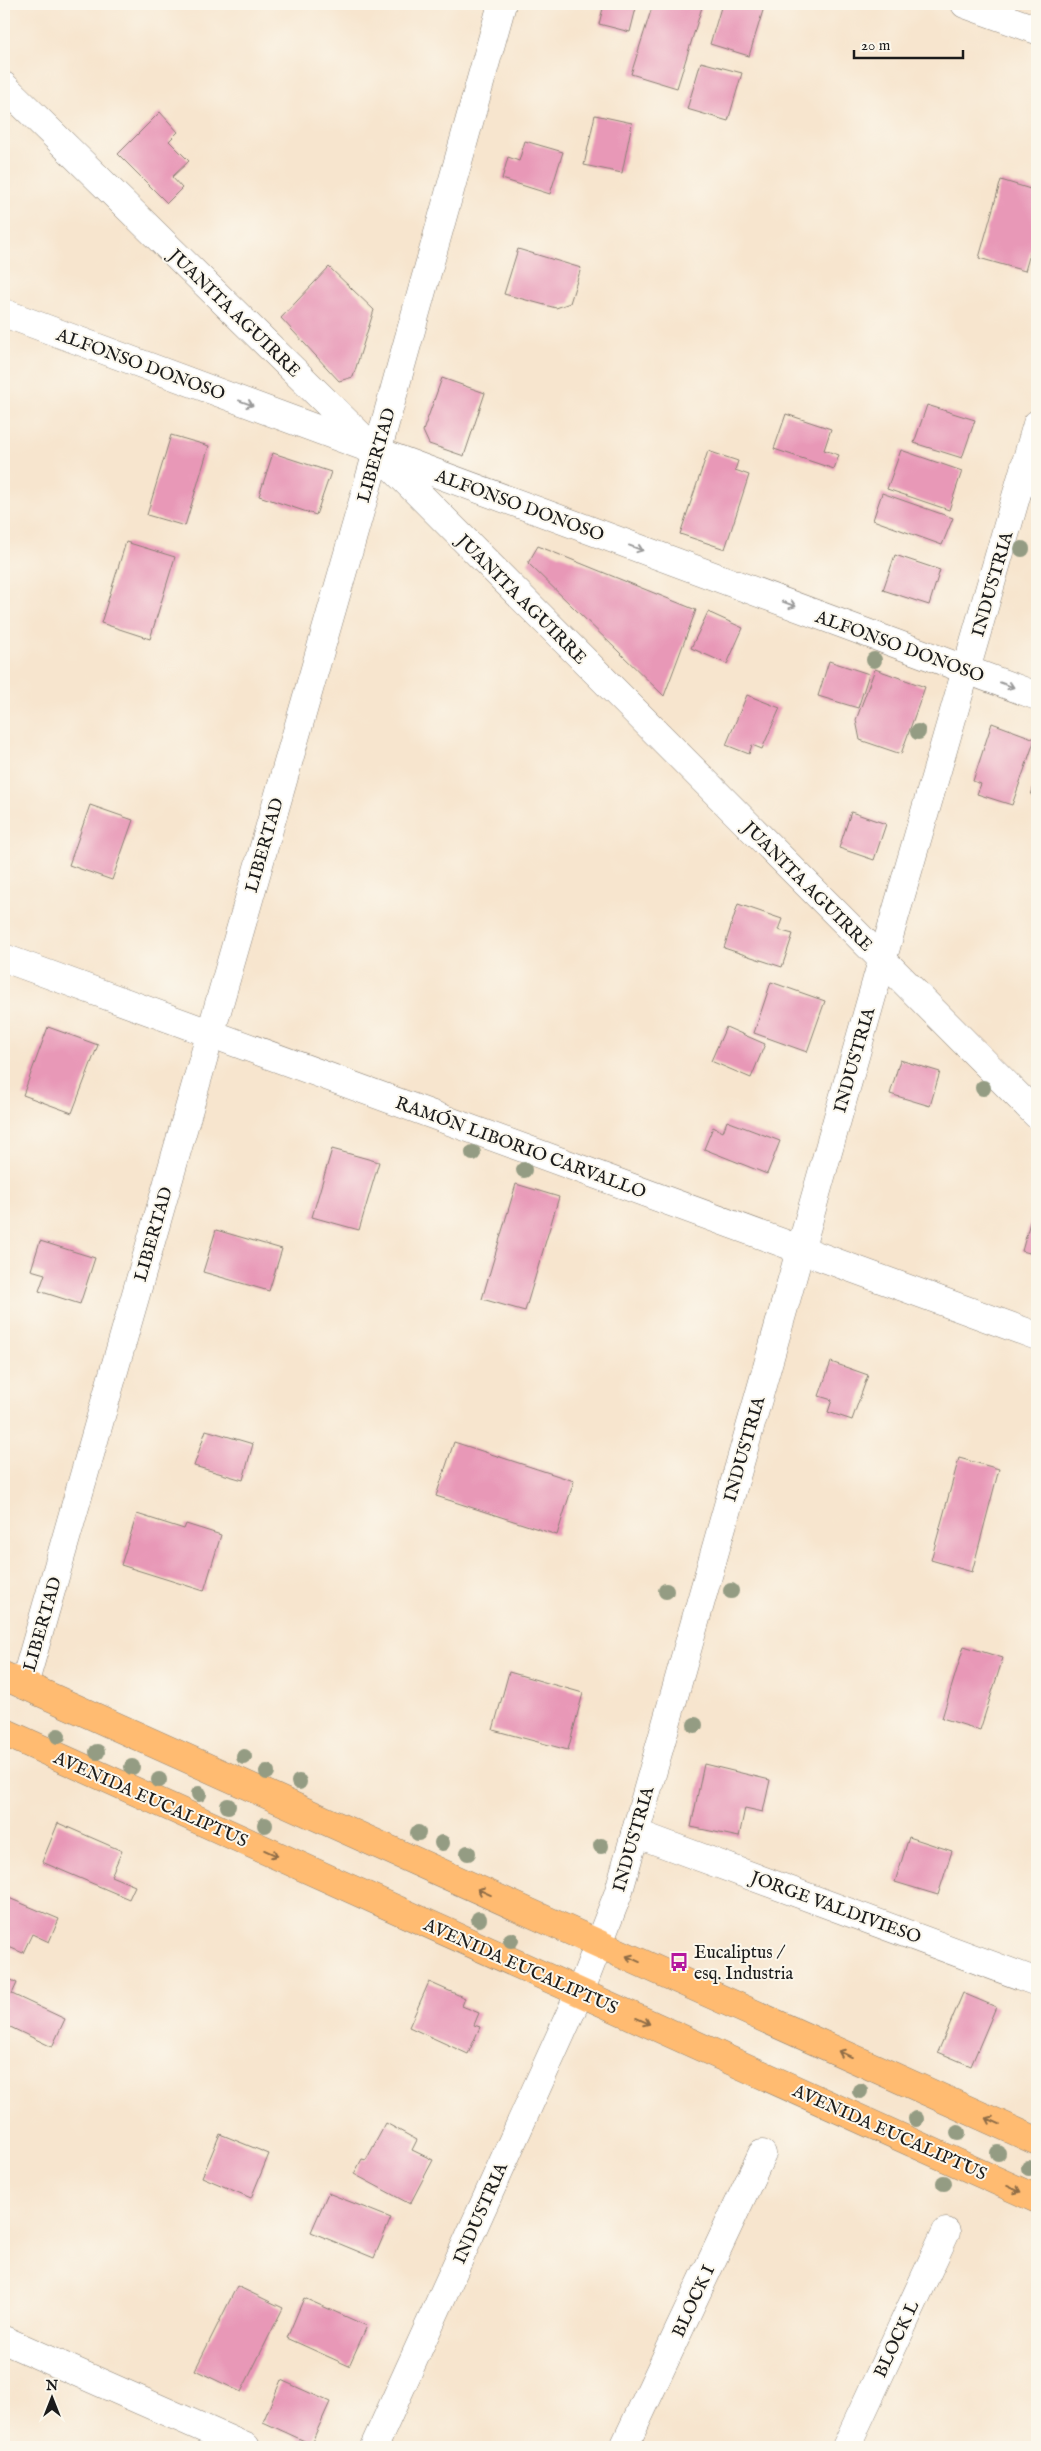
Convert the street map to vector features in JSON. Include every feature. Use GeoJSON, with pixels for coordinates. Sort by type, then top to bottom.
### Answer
{"type":"FeatureCollection","features":[{"type":"Feature","properties":{"kind":"main road"},"geometry":{"type":"LineString","coordinates":[[14,1680],[1037,2141]]}},
{"type":"Feature","properties":{"kind":"main road","name":"AVENIDA EUCALIPTUS"},"geometry":{"type":"LineString","coordinates":[[4,1732],[1037,2199]]}},
{"type":"Feature","properties":{"kind":"street","name":"LIBERTAD"},"geometry":{"type":"LineString","coordinates":[[14,1680],[211,1033],[377,452],[502,4]]}},
{"type":"Feature","properties":{"kind":"street"},"geometry":{"type":"LineString","coordinates":[[965,4],[1037,30]]}},
{"type":"Feature","properties":{"kind":"street","name":"JUANITA AGUIRRE"},"geometry":{"type":"LineString","coordinates":[[4,86],[377,452],[1037,1115]]}},
{"type":"Feature","properties":{"kind":"street","name":"ALFONSO DONOSO"},"geometry":{"type":"LineString","coordinates":[[4,313],[1037,696]]}},
{"type":"Feature","properties":{"kind":"street","name":"INDUSTRIA"},"geometry":{"type":"LineString","coordinates":[[374,2447],[580,1992],[618,1894],[882,961],[968,670],[1037,424]]}},
{"type":"Feature","properties":{"kind":"street","name":"RAMÓN LIBORIO CARVALLO"},"geometry":{"type":"LineString","coordinates":[[4,958],[1037,1336]]}},
{"type":"Feature","properties":{"kind":"street","name":"JORGE VALDIVIESO"},"geometry":{"type":"LineString","coordinates":[[635,1833],[1037,1982]]}},
{"type":"Feature","properties":{"kind":"street","name":"BLOCK I"},"geometry":{"type":"LineString","coordinates":[[624,2447],[762,2154]]}},
{"type":"Feature","properties":{"kind":"street","name":"BLOCK L"},"geometry":{"type":"LineString","coordinates":[[846,2447],[946,2232]]}},
{"type":"Feature","properties":{"kind":"street"},"geometry":{"type":"LineString","coordinates":[[4,2340],[246,2447]]}},
{"type":"Feature","properties":{"kind":"building"},"geometry":{"type":"Polygon","coordinates":[[[604,4],[637,4],[630,32],[599,24],[604,4]]]}},
{"type":"Feature","properties":{"kind":"building"},"geometry":{"type":"Polygon","coordinates":[[[653,4],[703,4],[677,88],[631,74],[653,4]]]}},
{"type":"Feature","properties":{"kind":"building"},"geometry":{"type":"Polygon","coordinates":[[[722,4],[765,4],[749,56],[710,44],[722,4]]]}},
{"type":"Feature","properties":{"kind":"building"},"geometry":{"type":"Polygon","coordinates":[[[701,62],[742,73],[728,121],[687,109],[701,62]]]}},
{"type":"Feature","properties":{"kind":"building"},"geometry":{"type":"Polygon","coordinates":[[[160,112],[178,132],[169,141],[189,161],[172,177],[182,188],[167,203],[118,154],[160,112]]]}},
{"type":"Feature","properties":{"kind":"building"},"geometry":{"type":"Polygon","coordinates":[[[595,115],[632,123],[622,173],[584,165],[595,115]]]}},
{"type":"Feature","properties":{"kind":"building"},"geometry":{"type":"Polygon","coordinates":[[[525,141],[563,152],[550,194],[502,179],[508,157],[519,161],[525,141]]]}},
{"type":"Feature","properties":{"kind":"building"},"geometry":{"type":"Polygon","coordinates":[[[1001,180],[1037,191],[1037,229],[1025,271],[979,258],[1001,180]]]}},
{"type":"Feature","properties":{"kind":"building"},"geometry":{"type":"Polygon","coordinates":[[[518,249],[581,268],[570,303],[556,308],[504,294],[518,249]]]}},
{"type":"Feature","properties":{"kind":"building"},"geometry":{"type":"Polygon","coordinates":[[[329,267],[374,310],[353,377],[339,381],[281,318],[329,267]]]}},
{"type":"Feature","properties":{"kind":"building"},"geometry":{"type":"Polygon","coordinates":[[[442,378],[485,393],[464,456],[429,444],[423,431],[442,378]]]}},
{"type":"Feature","properties":{"kind":"building"},"geometry":{"type":"Polygon","coordinates":[[[927,405],[975,420],[962,458],[914,443],[927,405]]]}},
{"type":"Feature","properties":{"kind":"building"},"geometry":{"type":"Polygon","coordinates":[[[786,414],[831,429],[824,450],[839,455],[834,469],[774,449],[786,414]]]}},
{"type":"Feature","properties":{"kind":"building"},"geometry":{"type":"Polygon","coordinates":[[[171,435],[209,446],[185,526],[147,515],[171,435]]]}},
{"type":"Feature","properties":{"kind":"building"},"geometry":{"type":"Polygon","coordinates":[[[901,450],[962,471],[949,510],[887,489],[901,450]]]}},
{"type":"Feature","properties":{"kind":"building"},"geometry":{"type":"Polygon","coordinates":[[[708,451],[738,461],[735,470],[749,475],[725,549],[680,534],[708,451]]]}},
{"type":"Feature","properties":{"kind":"building"},"geometry":{"type":"Polygon","coordinates":[[[273,453],[331,472],[316,515],[259,496],[273,453]]]}},
{"type":"Feature","properties":{"kind":"building"},"geometry":{"type":"Polygon","coordinates":[[[882,493],[953,518],[942,545],[873,520],[882,493]]]}},
{"type":"Feature","properties":{"kind":"building"},"geometry":{"type":"Polygon","coordinates":[[[126,542],[175,557],[150,639],[101,623],[126,542]]]}},
{"type":"Feature","properties":{"kind":"building"},"geometry":{"type":"Polygon","coordinates":[[[538,546],[696,610],[664,696],[528,563],[538,546]]]}},
{"type":"Feature","properties":{"kind":"building"},"geometry":{"type":"Polygon","coordinates":[[[895,555],[940,570],[929,605],[883,590],[895,555]]]}},
{"type":"Feature","properties":{"kind":"building"},"geometry":{"type":"Polygon","coordinates":[[[708,612],[743,628],[727,664],[691,648],[708,612]]]}},
{"type":"Feature","properties":{"kind":"building"},"geometry":{"type":"Polygon","coordinates":[[[829,661],[869,674],[858,708],[818,696],[829,661]]]}},
{"type":"Feature","properties":{"kind":"building"},"geometry":{"type":"Polygon","coordinates":[[[875,669],[925,687],[901,754],[860,740],[856,720],[875,669]]]}},
{"type":"Feature","properties":{"kind":"building"},"geometry":{"type":"Polygon","coordinates":[[[747,695],[780,708],[762,749],[752,745],[749,754],[726,745],[747,695]]]}},
{"type":"Feature","properties":{"kind":"building"},"geometry":{"type":"Polygon","coordinates":[[[992,723],[1035,739],[1012,805],[977,794],[981,784],[973,781],[992,723]]]}},
{"type":"Feature","properties":{"kind":"building"},"geometry":{"type":"Polygon","coordinates":[[[1037,777],[1037,797],[1031,795],[1037,777]]]}},
{"type":"Feature","properties":{"kind":"building"},"geometry":{"type":"Polygon","coordinates":[[[90,805],[133,820],[112,880],[69,865],[90,805]]]}},
{"type":"Feature","properties":{"kind":"building"},"geometry":{"type":"Polygon","coordinates":[[[851,812],[886,824],[874,860],[839,848],[851,812]]]}},
{"type":"Feature","properties":{"kind":"building"},"geometry":{"type":"Polygon","coordinates":[[[738,904],[782,919],[778,930],[793,934],[782,967],[724,948],[738,904]]]}},
{"type":"Feature","properties":{"kind":"building"},"geometry":{"type":"Polygon","coordinates":[[[771,982],[825,1001],[807,1052],[754,1033],[771,982]]]}},
{"type":"Feature","properties":{"kind":"building"},"geometry":{"type":"Polygon","coordinates":[[[48,1027],[98,1045],[72,1113],[23,1095],[48,1027]]]}},
{"type":"Feature","properties":{"kind":"building"},"geometry":{"type":"Polygon","coordinates":[[[726,1027],[765,1044],[751,1078],[711,1061],[726,1027]]]}},
{"type":"Feature","properties":{"kind":"building"},"geometry":{"type":"Polygon","coordinates":[[[900,1060],[940,1072],[930,1106],[890,1094],[900,1060]]]}},
{"type":"Feature","properties":{"kind":"building"},"geometry":{"type":"Polygon","coordinates":[[[727,1121],[780,1141],[767,1174],[704,1149],[713,1127],[723,1132],[727,1121]]]}},
{"type":"Feature","properties":{"kind":"building"},"geometry":{"type":"Polygon","coordinates":[[[332,1149],[379,1162],[359,1230],[312,1217],[332,1149]]]}},
{"type":"Feature","properties":{"kind":"building"},"geometry":{"type":"Polygon","coordinates":[[[516,1184],[559,1197],[525,1311],[482,1299],[516,1184]]]}},
{"type":"Feature","properties":{"kind":"building"},"geometry":{"type":"Polygon","coordinates":[[[1037,1197],[1037,1255],[1022,1251],[1037,1197]]]}},
{"type":"Feature","properties":{"kind":"building"},"geometry":{"type":"Polygon","coordinates":[[[216,1230],[282,1249],[269,1291],[203,1272],[216,1230]]]}},
{"type":"Feature","properties":{"kind":"building"},"geometry":{"type":"Polygon","coordinates":[[[40,1241],[95,1258],[80,1304],[39,1291],[45,1274],[31,1270],[40,1241]]]}},
{"type":"Feature","properties":{"kind":"building"},"geometry":{"type":"Polygon","coordinates":[[[831,1362],[868,1375],[852,1420],[828,1412],[832,1400],[819,1396],[831,1362]]]}},
{"type":"Feature","properties":{"kind":"building"},"geometry":{"type":"Polygon","coordinates":[[[206,1430],[253,1444],[243,1480],[194,1466],[206,1430]]]}},
{"type":"Feature","properties":{"kind":"building"},"geometry":{"type":"Polygon","coordinates":[[[454,1442],[574,1481],[557,1535],[436,1496],[454,1442]]]}},
{"type":"Feature","properties":{"kind":"building"},"geometry":{"type":"Polygon","coordinates":[[[959,1458],[999,1469],[972,1572],[931,1560],[959,1458]]]}},
{"type":"Feature","properties":{"kind":"building"},"geometry":{"type":"Polygon","coordinates":[[[137,1514],[184,1529],[186,1524],[221,1535],[204,1591],[121,1565],[137,1514]]]}},
{"type":"Feature","properties":{"kind":"building"},"geometry":{"type":"Polygon","coordinates":[[[964,1646],[1003,1658],[980,1730],[942,1718],[964,1646]]]}},
{"type":"Feature","properties":{"kind":"building"},"geometry":{"type":"Polygon","coordinates":[[[509,1672],[583,1693],[568,1750],[493,1730],[509,1672]]]}},
{"type":"Feature","properties":{"kind":"building"},"geometry":{"type":"Polygon","coordinates":[[[704,1764],[770,1780],[763,1812],[745,1808],[739,1837],[691,1827],[704,1764]]]}},
{"type":"Feature","properties":{"kind":"building"},"geometry":{"type":"Polygon","coordinates":[[[58,1823],[122,1851],[111,1876],[135,1886],[129,1899],[42,1862],[58,1823]]]}},
{"type":"Feature","properties":{"kind":"building"},"geometry":{"type":"Polygon","coordinates":[[[909,1837],[952,1851],[938,1895],[895,1882],[909,1837]]]}},
{"type":"Feature","properties":{"kind":"building"},"geometry":{"type":"Polygon","coordinates":[[[4,1896],[59,1919],[49,1942],[32,1934],[23,1953],[4,1945],[4,1896]]]}},
{"type":"Feature","properties":{"kind":"building"},"geometry":{"type":"Polygon","coordinates":[[[4,1976],[17,1983],[12,1994],[65,2019],[52,2047],[4,2024],[4,1976]]]}},
{"type":"Feature","properties":{"kind":"building"},"geometry":{"type":"Polygon","coordinates":[[[429,1982],[465,1998],[462,2006],[479,2013],[474,2025],[480,2027],[468,2054],[409,2027],[429,1982]]]}},
{"type":"Feature","properties":{"kind":"building"},"geometry":{"type":"Polygon","coordinates":[[[963,1993],[996,2007],[971,2066],[938,2052],[963,1993]]]}},
{"type":"Feature","properties":{"kind":"building"},"geometry":{"type":"Polygon","coordinates":[[[386,2123],[417,2140],[412,2150],[433,2160],[410,2204],[354,2174],[362,2159],[366,2160],[386,2123]]]}},
{"type":"Feature","properties":{"kind":"building"},"geometry":{"type":"Polygon","coordinates":[[[220,2134],[269,2154],[251,2198],[202,2177],[220,2134]]]}},
{"type":"Feature","properties":{"kind":"building"},"geometry":{"type":"Polygon","coordinates":[[[328,2193],[391,2218],[374,2258],[311,2232],[328,2193]]]}},
{"type":"Feature","properties":{"kind":"building"},"geometry":{"type":"Polygon","coordinates":[[[237,2286],[283,2308],[241,2392],[195,2370],[237,2286]]]}},
{"type":"Feature","properties":{"kind":"building"},"geometry":{"type":"Polygon","coordinates":[[[304,2298],[367,2326],[349,2366],[287,2338],[304,2298]]]}},
{"type":"Feature","properties":{"kind":"building"},"geometry":{"type":"Polygon","coordinates":[[[281,2380],[330,2402],[311,2444],[263,2422],[281,2380]]]}},
{"type":"Feature","properties":{"kind":"place","name":"Eucaliptus / esq. Industria"},"geometry":{"type":"Point","coordinates":[679,1962]}}]}
